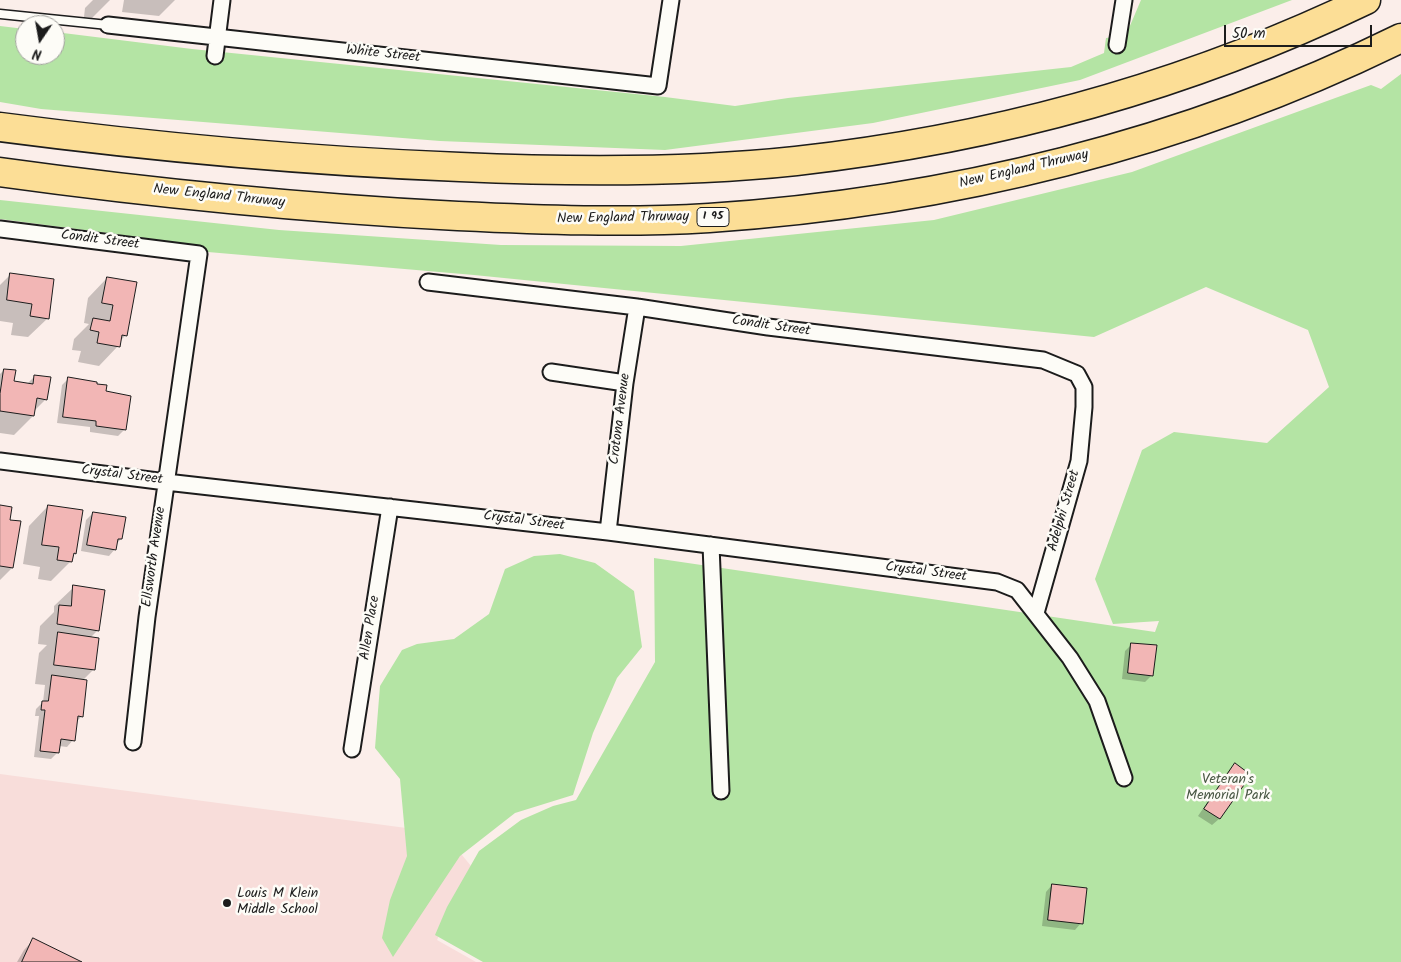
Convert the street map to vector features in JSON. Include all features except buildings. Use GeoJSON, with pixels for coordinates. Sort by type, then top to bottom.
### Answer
{"type":"FeatureCollection","features":[{"type":"Feature","properties":{"kind":"highway"},"geometry":{"type":"LineString","coordinates":[[0,127],[218,152],[434,166],[578,171],[653,170],[795,161],[939,140],[1010,125],[1080,107],[1217,62],[1283,37],[1366,0]]}},
{"type":"Feature","properties":{"kind":"highway","name":"New England Thruway"},"geometry":{"type":"LineString","coordinates":[[0,172],[62,181],[276,204],[421,214],[564,220],[635,220],[706,218],[778,212],[849,204],[990,180],[1120,146],[1197,122],[1265,97],[1332,71],[1401,38]]}},
{"type":"Feature","properties":{"kind":"street"},"geometry":{"type":"LineString","coordinates":[[215,56],[222,0]]}},
{"type":"Feature","properties":{"kind":"street","name":"White Street"},"geometry":{"type":"LineString","coordinates":[[108,25],[658,86],[671,0]]}},
{"type":"Feature","properties":{"kind":"street"},"geometry":{"type":"LineString","coordinates":[[1117,45],[1124,0]]}},
{"type":"Feature","properties":{"kind":"street","name":"Condit Street"},"geometry":{"type":"LineString","coordinates":[[0,230],[199,254]]}},
{"type":"Feature","properties":{"kind":"street","name":"Ellsworth Avenue"},"geometry":{"type":"LineString","coordinates":[[133,742],[147,618],[199,254]]}},
{"type":"Feature","properties":{"kind":"street","name":"Condit Street"},"geometry":{"type":"LineString","coordinates":[[428,282],[637,307],[768,327],[1043,360],[1077,374],[1084,387],[1084,407]]}},
{"type":"Feature","properties":{"kind":"street","name":"Crotona Avenue"},"geometry":{"type":"LineString","coordinates":[[608,532],[625,383],[637,307]]}},
{"type":"Feature","properties":{"kind":"street"},"geometry":{"type":"LineString","coordinates":[[552,372],[625,383]]}},
{"type":"Feature","properties":{"kind":"street","name":"Adelphi Street"},"geometry":{"type":"LineString","coordinates":[[1036,613],[1079,461],[1084,407]]}},
{"type":"Feature","properties":{"kind":"street","name":"Crystal Street"},"geometry":{"type":"LineString","coordinates":[[0,461],[166,482],[608,532],[997,582],[1017,590],[1070,658],[1097,700],[1124,778]]}},
{"type":"Feature","properties":{"kind":"street","name":"Allen Place"},"geometry":{"type":"LineString","coordinates":[[352,749],[390,507]]}},
{"type":"Feature","properties":{"kind":"street"},"geometry":{"type":"LineString","coordinates":[[711,545],[721,791]]}},
{"type":"Feature","properties":{"kind":"lane"},"geometry":{"type":"LineString","coordinates":[[0,14],[108,25]]}},
{"type":"Feature","properties":{"kind":"shaded area","name":"Louis M Klein Middle School"},"geometry":{"type":"Polygon","coordinates":[[[0,774],[444,833],[471,866],[437,940],[476,962],[0,962],[0,774]]]}},
{"type":"Feature","properties":{"kind":"green space"},"geometry":{"type":"Polygon","coordinates":[[[1141,0],[1292,0],[1080,80],[873,123],[665,150],[440,141],[41,109],[0,102],[0,26],[15,28],[15,65],[65,65],[65,33],[192,49],[665,97],[735,106],[788,98],[1071,67],[1104,53],[1106,38],[1126,35],[1141,0]]]}},
{"type":"Feature","properties":{"kind":"green space","name":"Veteran's Memorial Park"},"geometry":{"type":"Polygon","coordinates":[[[1401,74],[1401,962],[483,962],[435,935],[447,907],[479,851],[521,820],[553,806],[576,800],[655,662],[654,558],[1155,632],[1159,621],[1113,624],[1095,579],[1142,450],[1174,432],[1267,443],[1329,387],[1308,330],[1206,287],[1094,337],[474,275],[208,252],[198,245],[0,219],[0,200],[279,230],[501,245],[681,246],[934,220],[1132,172],[1371,85],[1381,89],[1401,74]]]}},
{"type":"Feature","properties":{"kind":"green space"},"geometry":{"type":"Polygon","coordinates":[[[560,554],[595,563],[634,591],[642,647],[617,678],[593,733],[573,795],[515,813],[460,856],[393,957],[382,938],[390,900],[407,856],[400,779],[375,748],[380,686],[402,650],[417,644],[454,639],[489,614],[505,569],[534,556],[560,554]]]}},
{"type":"Feature","properties":{"kind":"place","name":"Louis M Klein Middle School"},"geometry":{"type":"Point","coordinates":[227,903]}}]}
